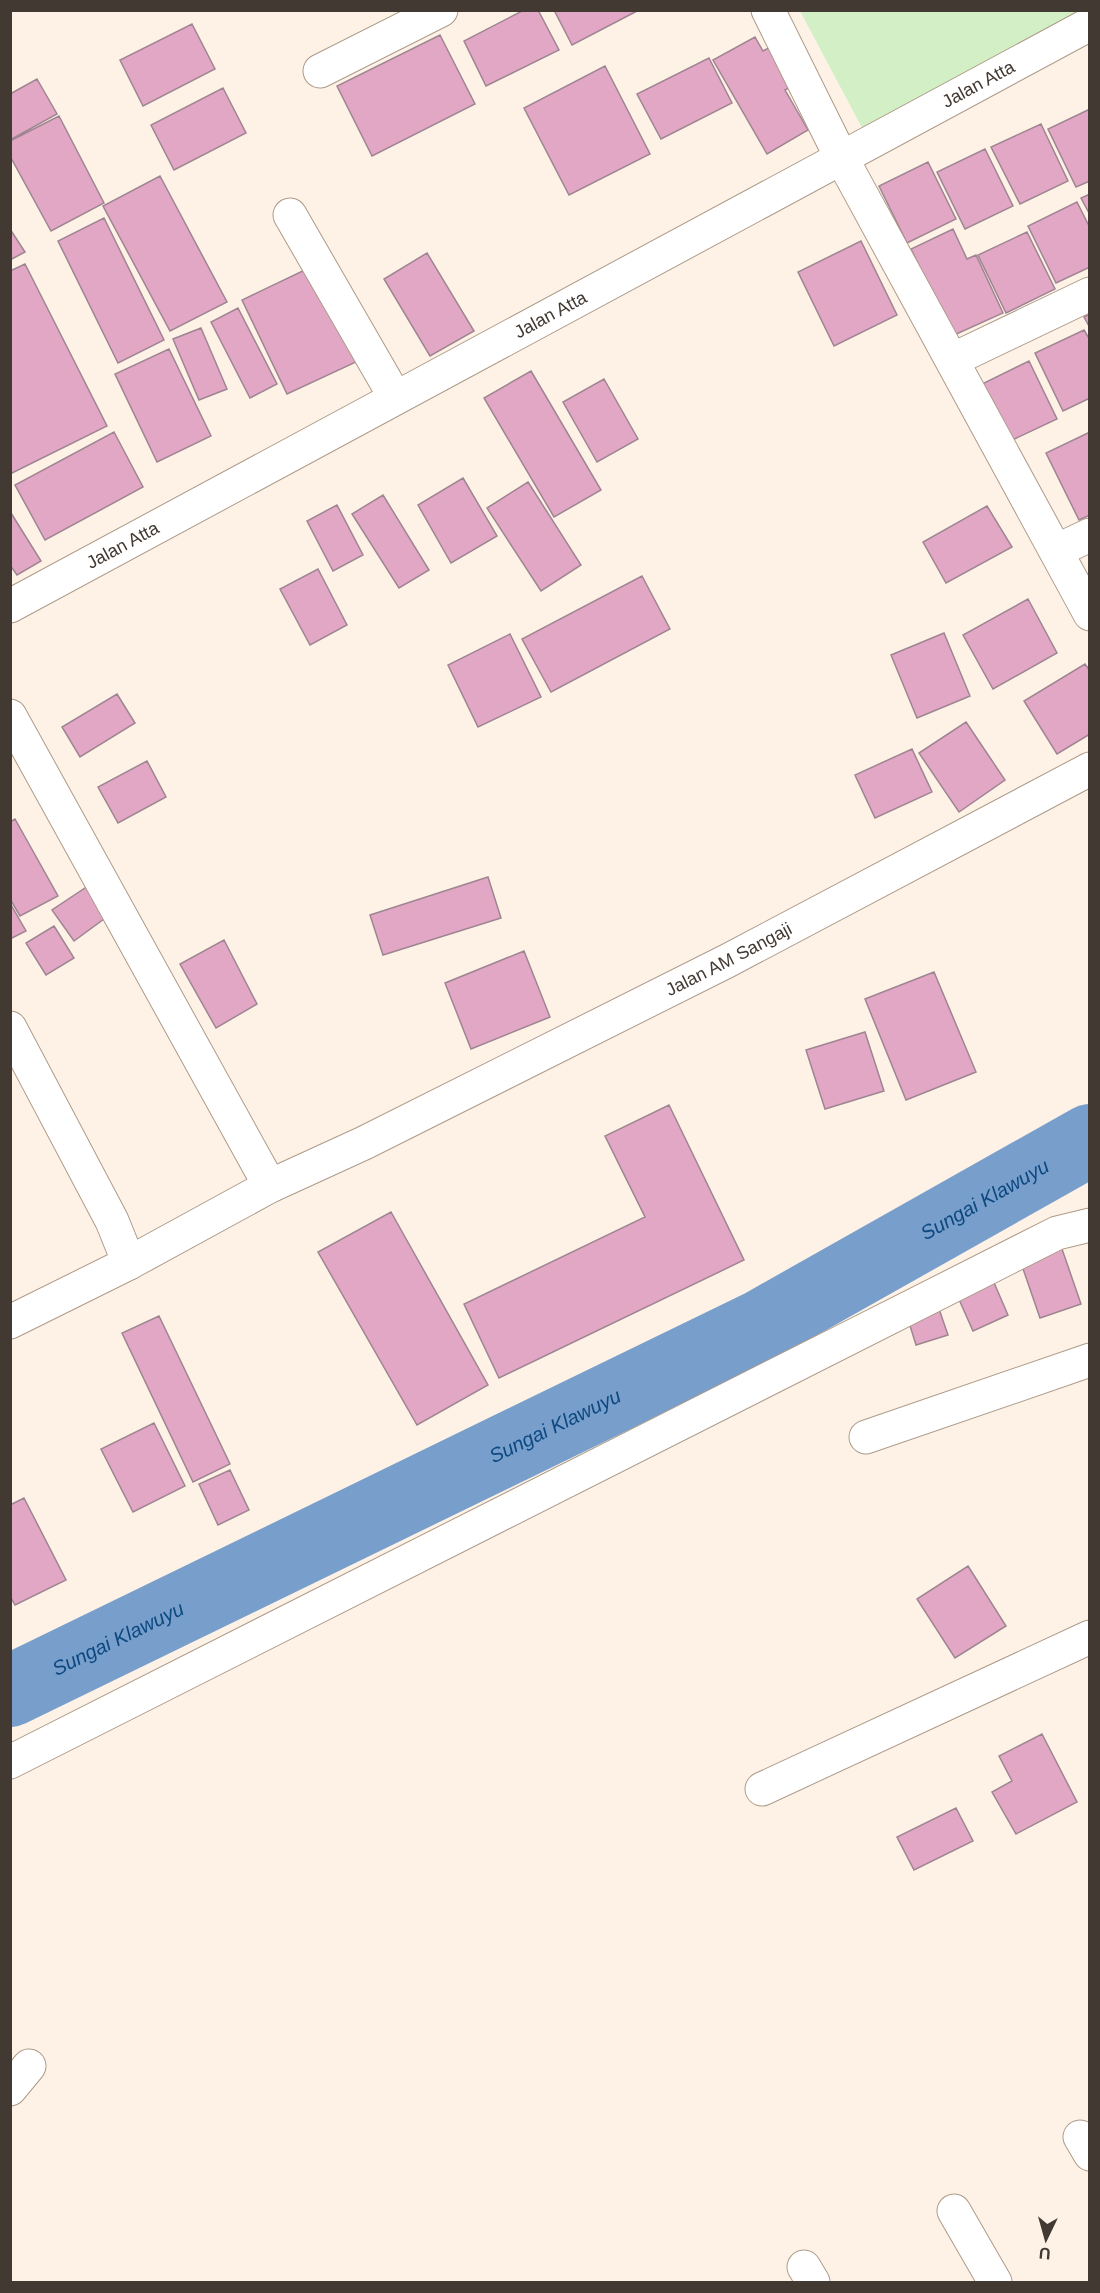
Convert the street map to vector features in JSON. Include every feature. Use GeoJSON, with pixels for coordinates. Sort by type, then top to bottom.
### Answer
{"type":"FeatureCollection","features":[{"type":"Feature","properties":{"kind":"street"},"geometry":{"type":"LineString","coordinates":[[320,71],[441,10]]}},
{"type":"Feature","properties":{"kind":"street"},"geometry":{"type":"LineString","coordinates":[[768,10],[841,157],[1089,614]]}},
{"type":"Feature","properties":{"kind":"street","name":"Jalan Atta"},"geometry":{"type":"LineString","coordinates":[[10,606],[1089,24]]}},
{"type":"Feature","properties":{"kind":"street"},"geometry":{"type":"LineString","coordinates":[[290,215],[395,397]]}},
{"type":"Feature","properties":{"kind":"street"},"geometry":{"type":"LineString","coordinates":[[952,360],[1089,294]]}},
{"type":"Feature","properties":{"kind":"street"},"geometry":{"type":"LineString","coordinates":[[1056,551],[1089,535]]}},
{"type":"Feature","properties":{"kind":"street"},"geometry":{"type":"LineString","coordinates":[[10,716],[270,1186]]}},
{"type":"Feature","properties":{"kind":"street","name":"Jalan AM Sangaji"},"geometry":{"type":"LineString","coordinates":[[10,1322],[129,1263],[270,1186],[364,1143],[727,961],[1089,769]]}},
{"type":"Feature","properties":{"kind":"street"},"geometry":{"type":"LineString","coordinates":[[10,1028],[112,1221],[129,1263]]}},
{"type":"Feature","properties":{"kind":"street"},"geometry":{"type":"LineString","coordinates":[[10,1762],[1057,1233],[1089,1225]]}},
{"type":"Feature","properties":{"kind":"street"},"geometry":{"type":"LineString","coordinates":[[866,1437],[1089,1360]]}},
{"type":"Feature","properties":{"kind":"street"},"geometry":{"type":"LineString","coordinates":[[762,1789],[1089,1636]]}},
{"type":"Feature","properties":{"kind":"street"},"geometry":{"type":"LineString","coordinates":[[954,2211],[995,2283]]}},
{"type":"Feature","properties":{"kind":"green space"},"geometry":{"type":"Polygon","coordinates":[[[1089,10],[869,141],[800,11],[1089,10]]]}},
{"type":"Feature","properties":{"kind":"building"},"geometry":{"type":"Polygon","coordinates":[[[524,10],[538,10],[559,50],[486,86],[464,41],[524,10]]]}},
{"type":"Feature","properties":{"kind":"building"},"geometry":{"type":"Polygon","coordinates":[[[554,10],[639,10],[572,45],[554,10]]]}},
{"type":"Feature","properties":{"kind":"building"},"geometry":{"type":"Polygon","coordinates":[[[192,24],[215,69],[143,106],[120,60],[192,24]]]}},
{"type":"Feature","properties":{"kind":"building"},"geometry":{"type":"Polygon","coordinates":[[[440,35],[475,104],[372,156],[337,86],[440,35]]]}},
{"type":"Feature","properties":{"kind":"building"},"geometry":{"type":"Polygon","coordinates":[[[755,37],[763,51],[778,43],[800,81],[785,90],[808,130],[767,154],[713,60],[755,37]]]}},
{"type":"Feature","properties":{"kind":"building"},"geometry":{"type":"Polygon","coordinates":[[[709,58],[732,103],[661,139],[637,94],[709,58]]]}},
{"type":"Feature","properties":{"kind":"building"},"geometry":{"type":"Polygon","coordinates":[[[605,66],[650,154],[569,195],[524,108],[605,66]]]}},
{"type":"Feature","properties":{"kind":"building"},"geometry":{"type":"Polygon","coordinates":[[[37,79],[57,114],[10,140],[10,94],[37,79]]]}},
{"type":"Feature","properties":{"kind":"building"},"geometry":{"type":"Polygon","coordinates":[[[223,88],[246,133],[174,170],[151,125],[223,88]]]}},
{"type":"Feature","properties":{"kind":"building"},"geometry":{"type":"Polygon","coordinates":[[[1090,109],[1090,181],[1076,187],[1048,129],[1090,109]]]}},
{"type":"Feature","properties":{"kind":"building"},"geometry":{"type":"Polygon","coordinates":[[[59,116],[104,203],[51,231],[10,156],[10,141],[59,116]]]}},
{"type":"Feature","properties":{"kind":"building"},"geometry":{"type":"Polygon","coordinates":[[[1041,124],[1068,181],[1020,204],[991,147],[1041,124]]]}},
{"type":"Feature","properties":{"kind":"building"},"geometry":{"type":"Polygon","coordinates":[[[985,149],[1013,206],[965,229],[937,172],[985,149]]]}},
{"type":"Feature","properties":{"kind":"building"},"geometry":{"type":"Polygon","coordinates":[[[928,162],[956,219],[907,243],[879,186],[928,162]]]}},
{"type":"Feature","properties":{"kind":"building"},"geometry":{"type":"Polygon","coordinates":[[[160,176],[227,302],[170,331],[103,206],[160,176]]]}},
{"type":"Feature","properties":{"kind":"building"},"geometry":{"type":"Polygon","coordinates":[[[1090,194],[1090,215],[1081,198],[1090,194]]]}},
{"type":"Feature","properties":{"kind":"building"},"geometry":{"type":"Polygon","coordinates":[[[1077,202],[1090,228],[1090,267],[1056,283],[1028,226],[1077,202]]]}},
{"type":"Feature","properties":{"kind":"building"},"geometry":{"type":"Polygon","coordinates":[[[104,218],[164,340],[118,363],[58,241],[104,218]]]}},
{"type":"Feature","properties":{"kind":"building"},"geometry":{"type":"Polygon","coordinates":[[[10,229],[25,252],[10,260],[10,229]]]}},
{"type":"Feature","properties":{"kind":"building"},"geometry":{"type":"Polygon","coordinates":[[[953,229],[967,259],[976,255],[1003,313],[952,336],[911,249],[953,229]]]}},
{"type":"Feature","properties":{"kind":"building"},"geometry":{"type":"Polygon","coordinates":[[[1027,232],[1055,289],[1006,313],[978,255],[1027,232]]]}},
{"type":"Feature","properties":{"kind":"building"},"geometry":{"type":"Polygon","coordinates":[[[861,241],[897,315],[834,346],[798,272],[861,241]]]}},
{"type":"Feature","properties":{"kind":"building"},"geometry":{"type":"Polygon","coordinates":[[[427,253],[474,331],[430,356],[384,279],[427,253]]]}},
{"type":"Feature","properties":{"kind":"building"},"geometry":{"type":"Polygon","coordinates":[[[25,264],[107,426],[10,474],[10,271],[25,264]]]}},
{"type":"Feature","properties":{"kind":"building"},"geometry":{"type":"Polygon","coordinates":[[[311,267],[356,362],[287,394],[242,300],[311,267]]]}},
{"type":"Feature","properties":{"kind":"building"},"geometry":{"type":"Polygon","coordinates":[[[238,308],[277,384],[250,398],[211,322],[238,308]]]}},
{"type":"Feature","properties":{"kind":"building"},"geometry":{"type":"Polygon","coordinates":[[[1090,314],[1090,328],[1084,317],[1090,314]]]}},
{"type":"Feature","properties":{"kind":"building"},"geometry":{"type":"Polygon","coordinates":[[[201,328],[227,389],[199,400],[173,339],[201,328]]]}},
{"type":"Feature","properties":{"kind":"building"},"geometry":{"type":"Polygon","coordinates":[[[1084,330],[1090,340],[1090,398],[1063,411],[1035,353],[1084,330]]]}},
{"type":"Feature","properties":{"kind":"building"},"geometry":{"type":"Polygon","coordinates":[[[169,349],[211,436],[157,462],[115,374],[169,349]]]}},
{"type":"Feature","properties":{"kind":"building"},"geometry":{"type":"Polygon","coordinates":[[[1029,361],[1057,419],[1008,442],[980,385],[1029,361]]]}},
{"type":"Feature","properties":{"kind":"building"},"geometry":{"type":"Polygon","coordinates":[[[531,371],[601,490],[554,517],[484,398],[531,371]]]}},
{"type":"Feature","properties":{"kind":"building"},"geometry":{"type":"Polygon","coordinates":[[[604,379],[638,439],[597,462],[563,402],[604,379]]]}},
{"type":"Feature","properties":{"kind":"building"},"geometry":{"type":"Polygon","coordinates":[[[114,432],[143,487],[45,540],[15,485],[114,432]]]}},
{"type":"Feature","properties":{"kind":"building"},"geometry":{"type":"Polygon","coordinates":[[[1090,432],[1090,515],[1079,520],[1046,453],[1090,432]]]}},
{"type":"Feature","properties":{"kind":"building"},"geometry":{"type":"Polygon","coordinates":[[[463,478],[497,536],[451,563],[418,505],[463,478]]]}},
{"type":"Feature","properties":{"kind":"building"},"geometry":{"type":"Polygon","coordinates":[[[528,482],[581,565],[541,591],[487,508],[528,482]]]}},
{"type":"Feature","properties":{"kind":"building"},"geometry":{"type":"Polygon","coordinates":[[[383,495],[429,570],[399,588],[352,514],[383,495]]]}},
{"type":"Feature","properties":{"kind":"building"},"geometry":{"type":"Polygon","coordinates":[[[337,505],[363,555],[333,571],[307,521],[337,505]]]}},
{"type":"Feature","properties":{"kind":"building"},"geometry":{"type":"Polygon","coordinates":[[[987,506],[1012,547],[946,583],[923,542],[987,506]]]}},
{"type":"Feature","properties":{"kind":"building"},"geometry":{"type":"Polygon","coordinates":[[[11,513],[41,561],[17,575],[10,565],[11,513]]]}},
{"type":"Feature","properties":{"kind":"building"},"geometry":{"type":"Polygon","coordinates":[[[318,569],[347,625],[310,645],[280,589],[318,569]]]}},
{"type":"Feature","properties":{"kind":"building"},"geometry":{"type":"Polygon","coordinates":[[[642,576],[670,629],[551,692],[522,639],[642,576]]]}},
{"type":"Feature","properties":{"kind":"building"},"geometry":{"type":"Polygon","coordinates":[[[1028,599],[1057,653],[993,689],[963,635],[1028,599]]]}},
{"type":"Feature","properties":{"kind":"building"},"geometry":{"type":"Polygon","coordinates":[[[944,633],[970,696],[917,718],[891,655],[944,633]]]}},
{"type":"Feature","properties":{"kind":"building"},"geometry":{"type":"Polygon","coordinates":[[[510,634],[541,697],[478,727],[448,665],[510,634]]]}},
{"type":"Feature","properties":{"kind":"building"},"geometry":{"type":"Polygon","coordinates":[[[1085,664],[1090,671],[1090,734],[1057,754],[1024,701],[1085,664]]]}},
{"type":"Feature","properties":{"kind":"building"},"geometry":{"type":"Polygon","coordinates":[[[117,694],[135,723],[80,757],[62,727],[117,694]]]}},
{"type":"Feature","properties":{"kind":"building"},"geometry":{"type":"Polygon","coordinates":[[[966,722],[1005,780],[959,812],[919,753],[966,722]]]}},
{"type":"Feature","properties":{"kind":"building"},"geometry":{"type":"Polygon","coordinates":[[[912,749],[932,792],[875,818],[855,775],[912,749]]]}},
{"type":"Feature","properties":{"kind":"building"},"geometry":{"type":"Polygon","coordinates":[[[147,761],[166,797],[118,823],[98,787],[147,761]]]}},
{"type":"Feature","properties":{"kind":"building"},"geometry":{"type":"Polygon","coordinates":[[[15,819],[58,896],[20,916],[10,899],[10,822],[15,819]]]}},
{"type":"Feature","properties":{"kind":"building"},"geometry":{"type":"Polygon","coordinates":[[[488,877],[501,918],[383,955],[370,915],[488,877]]]}},
{"type":"Feature","properties":{"kind":"building"},"geometry":{"type":"Polygon","coordinates":[[[91,884],[112,913],[74,941],[52,910],[91,884]]]}},
{"type":"Feature","properties":{"kind":"building"},"geometry":{"type":"Polygon","coordinates":[[[10,903],[26,931],[10,939],[10,903]]]}},
{"type":"Feature","properties":{"kind":"building"},"geometry":{"type":"Polygon","coordinates":[[[54,926],[74,958],[46,975],[26,943],[54,926]]]}},
{"type":"Feature","properties":{"kind":"building"},"geometry":{"type":"Polygon","coordinates":[[[224,940],[257,1004],[216,1028],[180,964],[224,940]]]}},
{"type":"Feature","properties":{"kind":"building"},"geometry":{"type":"Polygon","coordinates":[[[524,951],[550,1017],[471,1049],[445,983],[524,951]]]}},
{"type":"Feature","properties":{"kind":"building"},"geometry":{"type":"Polygon","coordinates":[[[934,972],[976,1072],[906,1100],[865,999],[934,972]]]}},
{"type":"Feature","properties":{"kind":"building"},"geometry":{"type":"Polygon","coordinates":[[[865,1032],[884,1091],[825,1109],[806,1050],[865,1032]]]}},
{"type":"Feature","properties":{"kind":"building"},"geometry":{"type":"Polygon","coordinates":[[[669,1105],[744,1260],[499,1378],[464,1304],[645,1217],[605,1136],[669,1105]]]}},
{"type":"Feature","properties":{"kind":"building"},"geometry":{"type":"Polygon","coordinates":[[[391,1212],[488,1385],[417,1425],[318,1252],[391,1212]]]}},
{"type":"Feature","properties":{"kind":"building"},"geometry":{"type":"Polygon","coordinates":[[[1062,1249],[1081,1304],[1040,1318],[1021,1263],[1062,1249]]]}},
{"type":"Feature","properties":{"kind":"building"},"geometry":{"type":"Polygon","coordinates":[[[989,1271],[1008,1315],[973,1331],[953,1286],[989,1271]]]}},
{"type":"Feature","properties":{"kind":"building"},"geometry":{"type":"Polygon","coordinates":[[[938,1306],[948,1335],[916,1345],[907,1316],[938,1306]]]}},
{"type":"Feature","properties":{"kind":"building"},"geometry":{"type":"Polygon","coordinates":[[[159,1316],[230,1464],[193,1482],[122,1333],[159,1316]]]}},
{"type":"Feature","properties":{"kind":"building"},"geometry":{"type":"Polygon","coordinates":[[[154,1423],[185,1486],[133,1512],[101,1449],[154,1423]]]}},
{"type":"Feature","properties":{"kind":"building"},"geometry":{"type":"Polygon","coordinates":[[[230,1470],[249,1510],[218,1525],[199,1484],[230,1470]]]}},
{"type":"Feature","properties":{"kind":"building"},"geometry":{"type":"Polygon","coordinates":[[[24,1498],[66,1580],[15,1605],[10,1596],[10,1505],[24,1498]]]}},
{"type":"Feature","properties":{"kind":"building"},"geometry":{"type":"Polygon","coordinates":[[[968,1566],[1006,1626],[955,1658],[917,1599],[968,1566]]]}},
{"type":"Feature","properties":{"kind":"building"},"geometry":{"type":"Polygon","coordinates":[[[1042,1734],[1077,1802],[1016,1834],[992,1792],[1012,1781],[999,1756],[1042,1734]]]}},
{"type":"Feature","properties":{"kind":"building"},"geometry":{"type":"Polygon","coordinates":[[[956,1808],[973,1841],[914,1870],[897,1837],[956,1808]]]}},
{"type":"Feature","properties":{"kind":"waterway","name":"Sungai Klawuyu"},"geometry":{"type":"LineString","coordinates":[[10,1691],[762,1325],[1090,1140]]}}]}
